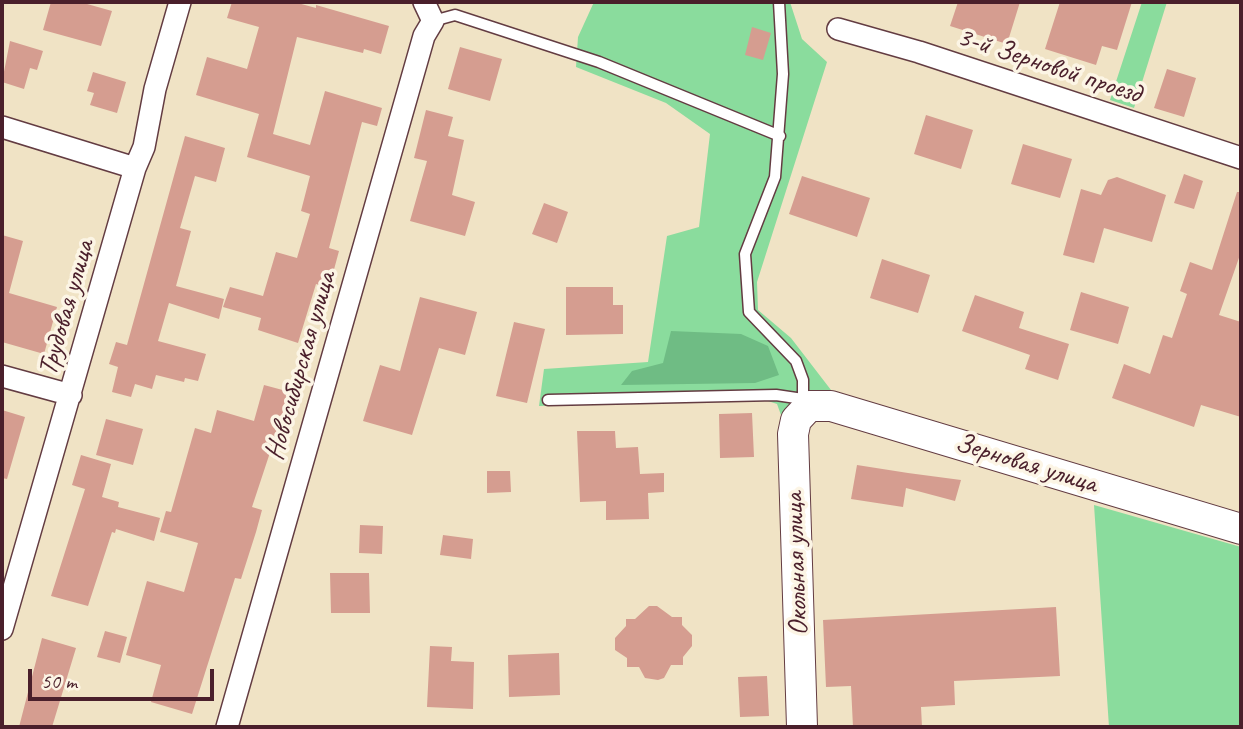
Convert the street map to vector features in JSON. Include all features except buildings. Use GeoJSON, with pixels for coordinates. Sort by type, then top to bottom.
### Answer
{"type":"FeatureCollection","features":[{"type":"Feature","properties":{"kind":"street","name":"Трудовая улица"},"geometry":{"type":"LineString","coordinates":[[2,628],[135,167],[144,147],[155,89],[180,2]]}},
{"type":"Feature","properties":{"kind":"street","name":"Новосибирская улица"},"geometry":{"type":"LineString","coordinates":[[227,727],[424,36],[428,11]]}},
{"type":"Feature","properties":{"kind":"street","name":"3-й Зерновой проезд"},"geometry":{"type":"LineString","coordinates":[[838,29],[919,52],[1241,158]]}},
{"type":"Feature","properties":{"kind":"street"},"geometry":{"type":"LineString","coordinates":[[2,127],[135,167]]}},
{"type":"Feature","properties":{"kind":"street"},"geometry":{"type":"LineString","coordinates":[[2,376],[71,395]]}},
{"type":"Feature","properties":{"kind":"street","name":"Зерновая улица"},"geometry":{"type":"LineString","coordinates":[[806,402],[831,406],[1241,529]]}},
{"type":"Feature","properties":{"kind":"street","name":"Окольная улица"},"geometry":{"type":"LineString","coordinates":[[802,727],[793,434],[796,420],[806,402]]}},
{"type":"Feature","properties":{"kind":"lane"},"geometry":{"type":"LineString","coordinates":[[548,400],[776,395],[806,402],[803,380],[796,362],[749,312],[745,254],[775,177],[783,74],[779,2]]}},
{"type":"Feature","properties":{"kind":"lane"},"geometry":{"type":"LineString","coordinates":[[428,11],[455,15],[599,62],[780,136]]}},
{"type":"Feature","properties":{"kind":"green space"},"geometry":{"type":"Polygon","coordinates":[[[594,2],[790,2],[802,39],[827,62],[757,282],[758,310],[791,338],[831,390],[811,394],[781,415],[777,404],[762,399],[539,406],[544,369],[648,362],[667,236],[699,227],[710,134],[666,103],[576,67],[578,37],[594,2]]]}},
{"type":"Feature","properties":{"kind":"green space"},"geometry":{"type":"Polygon","coordinates":[[[1142,2],[1167,2],[1134,108],[1110,100],[1142,2]]]}},
{"type":"Feature","properties":{"kind":"green space"},"geometry":{"type":"Polygon","coordinates":[[[671,331],[741,334],[768,346],[779,375],[755,383],[621,385],[632,371],[663,363],[671,331]]]}},
{"type":"Feature","properties":{"kind":"green space"},"geometry":{"type":"Polygon","coordinates":[[[1094,505],[1241,547],[1241,727],[1109,727],[1094,505]]]}}]}
